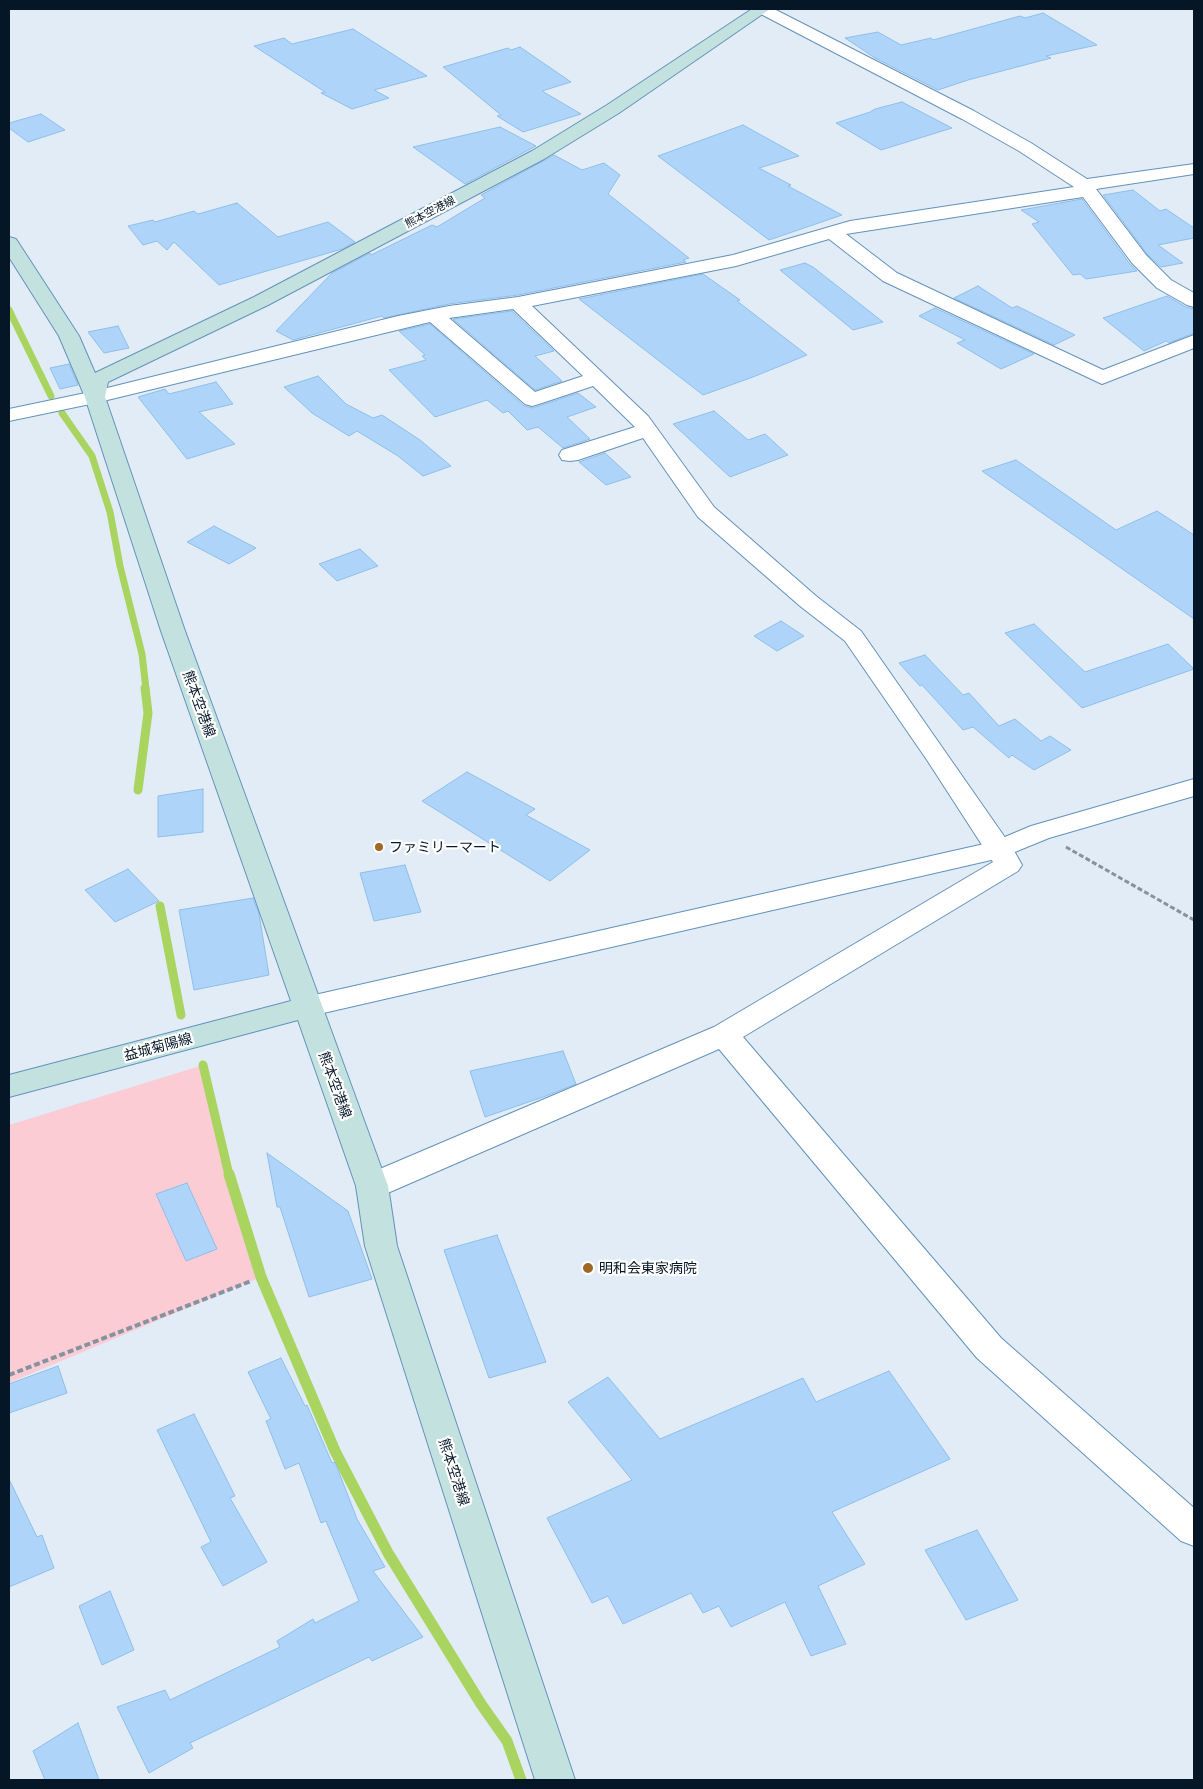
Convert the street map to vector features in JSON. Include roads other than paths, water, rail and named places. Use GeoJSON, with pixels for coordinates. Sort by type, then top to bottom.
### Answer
{"type":"FeatureCollection","features":[{"type":"Feature","properties":{"kind":"main road","name":"熊本空港線"},"geometry":{"type":"LineString","coordinates":[[95,397],[98,379],[261,301],[538,155],[613,109],[762,9]]}},
{"type":"Feature","properties":{"kind":"main road","name":"熊本空港線"},"geometry":{"type":"LineString","coordinates":[[10,247],[69,336],[95,397],[173,631],[313,1006],[372,1186],[381,1246],[555,1780]]}},
{"type":"Feature","properties":{"kind":"main road","name":"益城菊陽線"},"geometry":{"type":"LineString","coordinates":[[9,1086],[313,1006]]}},
{"type":"Feature","properties":{"kind":"street"},"geometry":{"type":"LineString","coordinates":[[762,9],[968,115],[1025,147],[1086,188],[1139,260],[1164,284],[1194,300]]}},
{"type":"Feature","properties":{"kind":"street"},"geometry":{"type":"LineString","coordinates":[[9,415],[95,397],[398,322],[518,303],[736,260],[850,227],[1064,193],[1194,169]]}},
{"type":"Feature","properties":{"kind":"street"},"geometry":{"type":"LineString","coordinates":[[832,232],[890,277],[1102,378],[1194,341]]}},
{"type":"Feature","properties":{"kind":"street"},"geometry":{"type":"LineString","coordinates":[[372,1186],[724,1035],[1008,865],[1000,849],[853,636],[808,601],[706,512],[641,420],[518,303]]}},
{"type":"Feature","properties":{"kind":"street"},"geometry":{"type":"LineString","coordinates":[[434,315],[532,400],[597,378]]}},
{"type":"Feature","properties":{"kind":"street"},"geometry":{"type":"LineString","coordinates":[[570,455],[648,430]]}},
{"type":"Feature","properties":{"kind":"street"},"geometry":{"type":"LineString","coordinates":[[313,1006],[1000,849],[1040,832],[1194,787]]}},
{"type":"Feature","properties":{"kind":"street"},"geometry":{"type":"LineString","coordinates":[[724,1035],[990,1348],[1194,1530]]}},
{"type":"Feature","properties":{"kind":"waterway"},"geometry":{"type":"LineString","coordinates":[[9,310],[51,396]]}},
{"type":"Feature","properties":{"kind":"waterway"},"geometry":{"type":"LineString","coordinates":[[62,413],[92,456],[110,512],[120,566],[142,654],[146,689]]}},
{"type":"Feature","properties":{"kind":"waterway"},"geometry":{"type":"LineString","coordinates":[[138,790],[148,713],[145,688]]}},
{"type":"Feature","properties":{"kind":"waterway"},"geometry":{"type":"LineString","coordinates":[[160,906],[181,1015]]}},
{"type":"Feature","properties":{"kind":"waterway"},"geometry":{"type":"LineString","coordinates":[[203,1065],[229,1175]]}},
{"type":"Feature","properties":{"kind":"waterway"},"geometry":{"type":"LineString","coordinates":[[229,1174],[261,1277],[335,1451],[388,1553],[481,1704],[507,1741],[521,1780]]}},
{"type":"Feature","properties":{"kind":"place","name":"ファミリーマート"},"geometry":{"type":"Point","coordinates":[379,847]}},
{"type":"Feature","properties":{"kind":"place","name":"明和会東家病院"},"geometry":{"type":"Point","coordinates":[588,1268]}}]}
